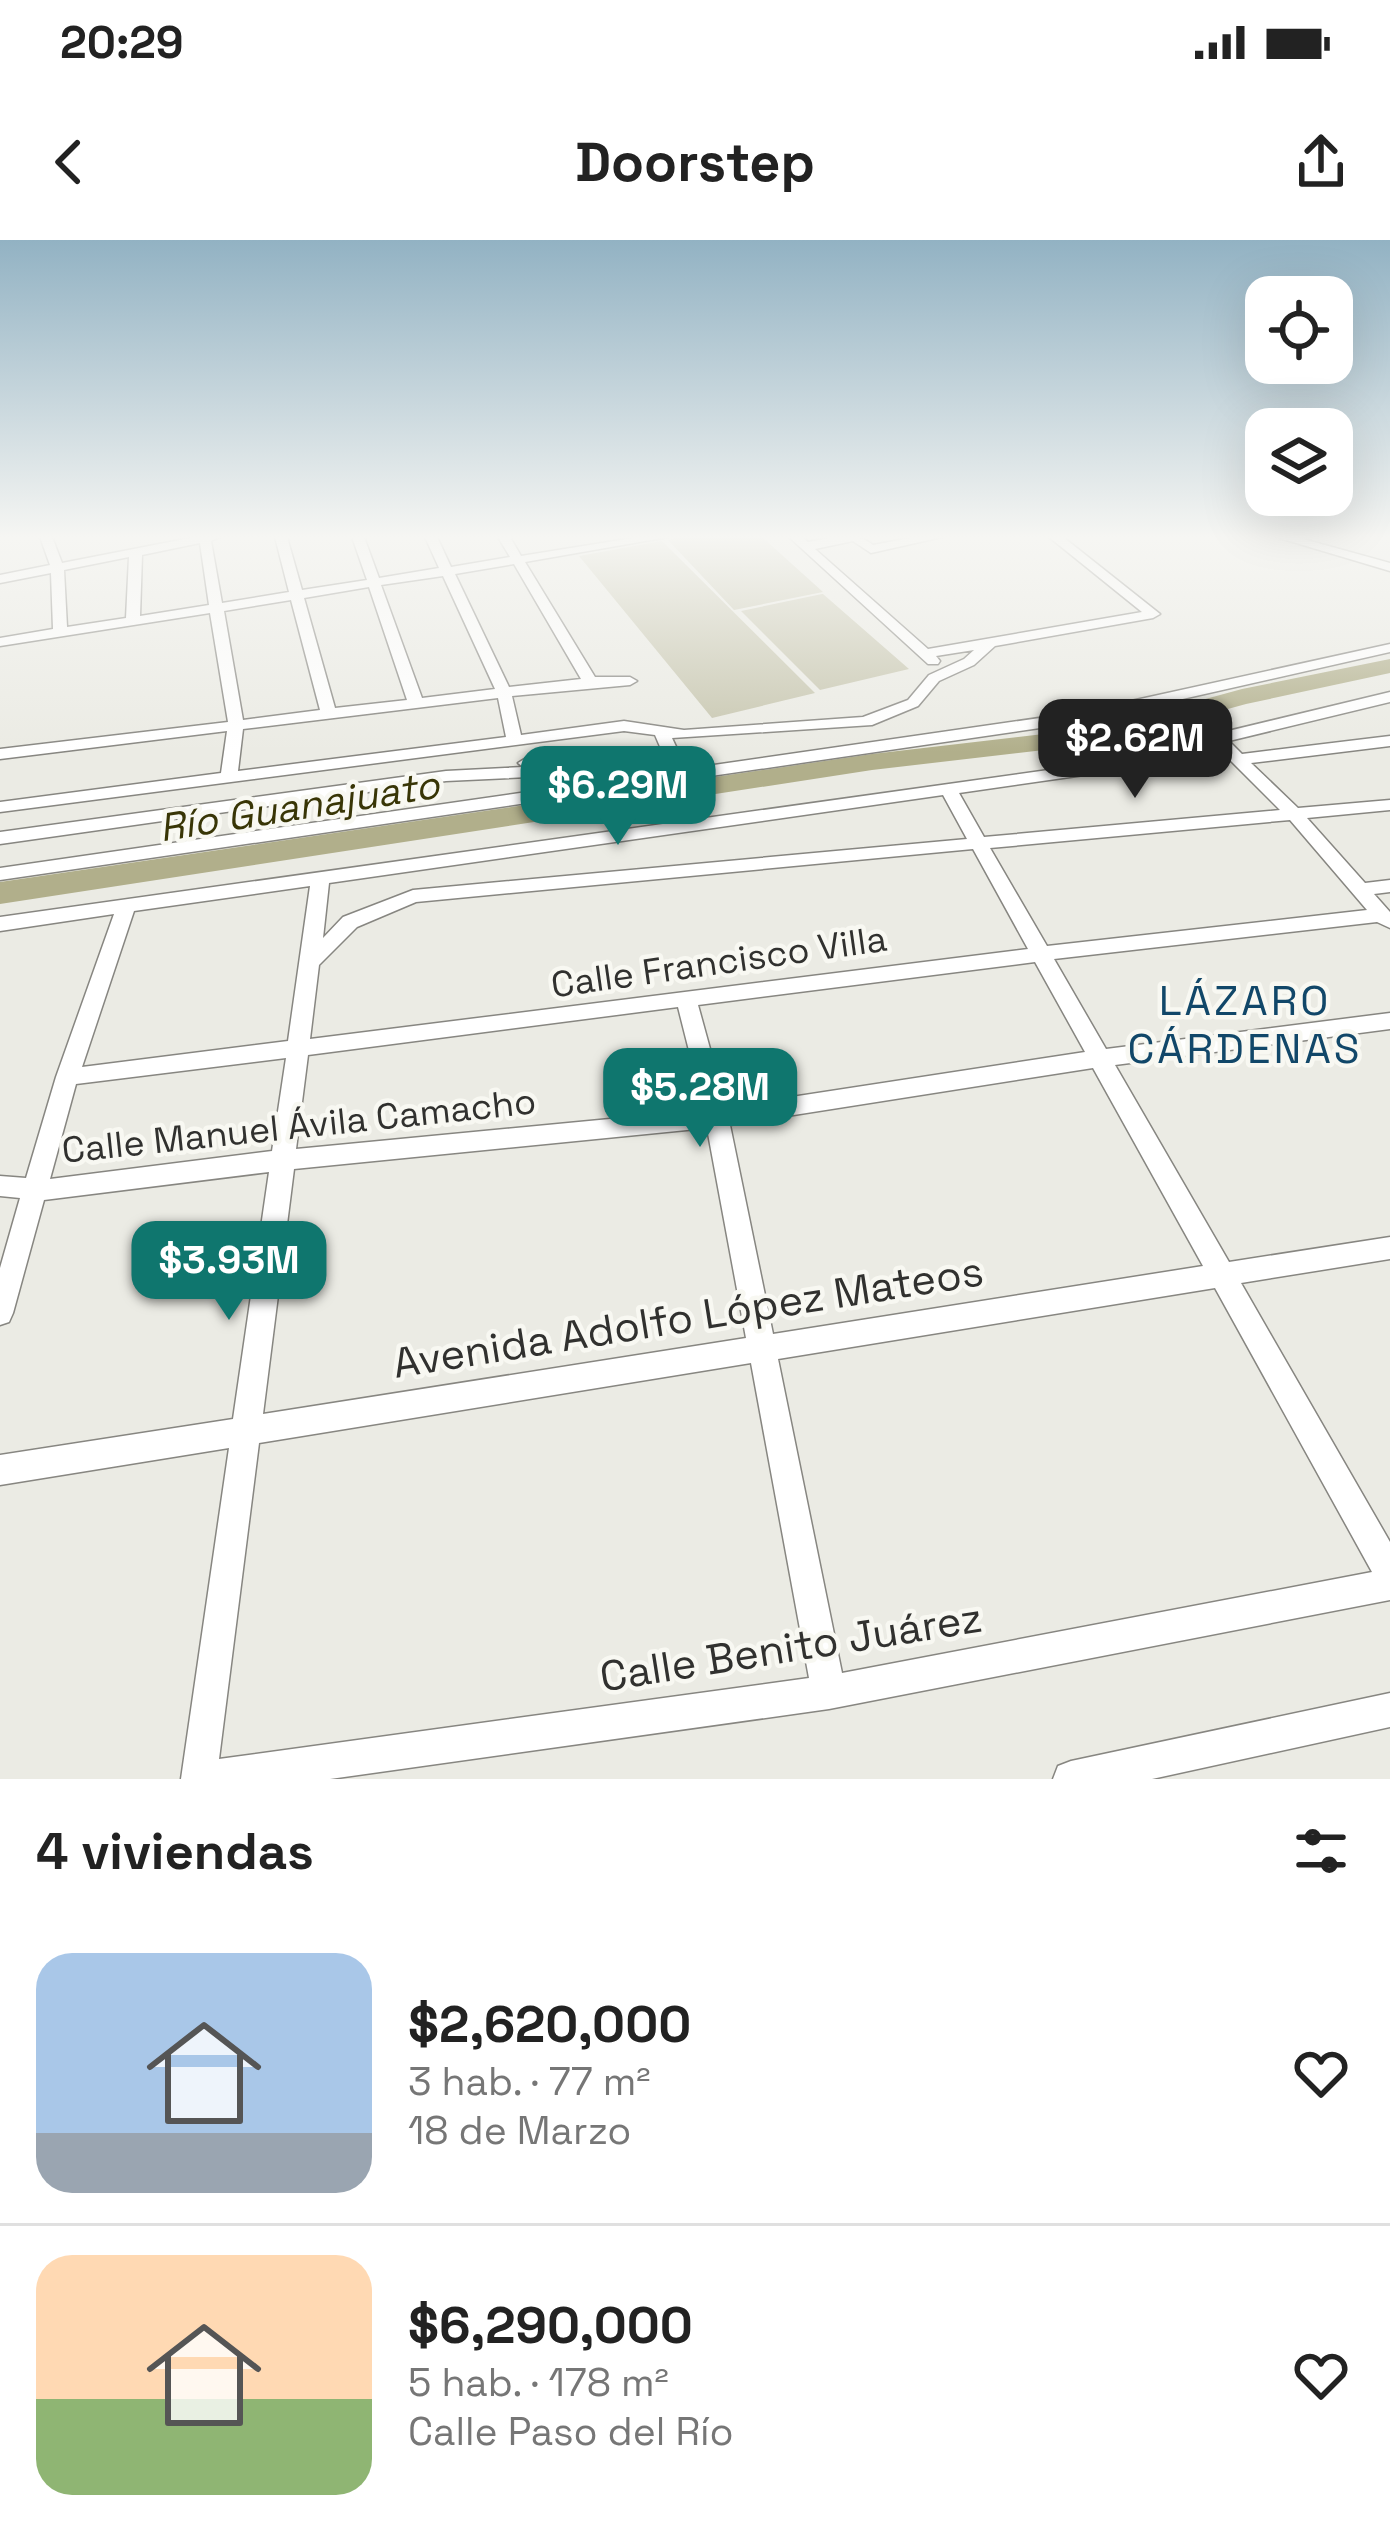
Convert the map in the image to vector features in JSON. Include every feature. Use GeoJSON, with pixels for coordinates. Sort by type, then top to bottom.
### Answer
{"type":"FeatureCollection","features":[{"type":"Feature","properties":{"kind":"street"},"geometry":{"type":"LineString","coordinates":[[59,609],[60,632]]}},
{"type":"Feature","properties":{"kind":"street"},"geometry":{"type":"LineString","coordinates":[[133,621],[134,609]]}},
{"type":"Feature","properties":{"kind":"street"},"geometry":{"type":"LineString","coordinates":[[0,643],[213,609]]}},
{"type":"Feature","properties":{"kind":"street"},"geometry":{"type":"LineString","coordinates":[[218,609],[236,725],[229,776]]}},
{"type":"Feature","properties":{"kind":"street"},"geometry":{"type":"LineString","coordinates":[[303,609],[328,713]]}},
{"type":"Feature","properties":{"kind":"street"},"geometry":{"type":"LineString","coordinates":[[386,609],[416,703]]}},
{"type":"Feature","properties":{"kind":"street"},"geometry":{"type":"LineString","coordinates":[[466,609],[504,692],[514,738]]}},
{"type":"Feature","properties":{"kind":"street"},"geometry":{"type":"LineString","coordinates":[[547,609],[590,682]]}},
{"type":"Feature","properties":{"kind":"street"},"geometry":{"type":"LineString","coordinates":[[874,609],[946,672]]}},
{"type":"Feature","properties":{"kind":"street"},"geometry":{"type":"LineString","coordinates":[[925,654],[1154,614],[1147,609]]}},
{"type":"Feature","properties":{"kind":"street"},"geometry":{"type":"LineString","coordinates":[[0,807],[624,726],[684,735],[866,722],[913,703],[946,672],[969,662],[991,642]]}},
{"type":"Feature","properties":{"kind":"street"},"geometry":{"type":"LineString","coordinates":[[0,874],[1082,717],[1390,648]]}},
{"type":"Feature","properties":{"kind":"street"},"geometry":{"type":"LineString","coordinates":[[0,754],[590,682],[630,681]]}},
{"type":"Feature","properties":{"kind":"street"},"geometry":{"type":"LineString","coordinates":[[0,924],[1091,769],[1221,742],[1288,718],[1390,698]]}},
{"type":"Feature","properties":{"kind":"street"},"geometry":{"type":"LineString","coordinates":[[0,838],[423,779],[671,753],[660,729]]}},
{"type":"Feature","properties":{"kind":"street"},"geometry":{"type":"LineString","coordinates":[[493,741],[527,768],[535,798]]}},
{"type":"Feature","properties":{"kind":"street"},"geometry":{"type":"LineString","coordinates":[[1240,759],[1390,741]]}},
{"type":"Feature","properties":{"kind":"street"},"geometry":{"type":"LineString","coordinates":[[1221,742],[1296,815],[1385,920]]}},
{"type":"Feature","properties":{"kind":"street"},"geometry":{"type":"LineString","coordinates":[[948,789],[1390,1573]]}},
{"type":"Feature","properties":{"kind":"street"},"geometry":{"type":"LineString","coordinates":[[307,964],[350,922],[413,896],[1390,805]]}},
{"type":"Feature","properties":{"kind":"street"},"geometry":{"type":"LineString","coordinates":[[201,1779],[321,877]]}},
{"type":"Feature","properties":{"kind":"street"},"geometry":{"type":"LineString","coordinates":[[1359,890],[1390,886]]}},
{"type":"Feature","properties":{"kind":"street"},"geometry":{"type":"LineString","coordinates":[[0,1313],[67,1077],[127,904]]}},
{"type":"Feature","properties":{"kind":"street","name":"Calle Francisco Villa"},"geometry":{"type":"LineString","coordinates":[[67,1077],[687,1001],[1037,952],[1385,920]]}},
{"type":"Feature","properties":{"kind":"street"},"geometry":{"type":"LineString","coordinates":[[687,1001],[717,1118],[758,1348],[829,1692]]}},
{"type":"Feature","properties":{"kind":"street","name":"Calle Manuel Ávila Camacho"},"geometry":{"type":"LineString","coordinates":[[0,1186],[36,1188],[717,1118],[1101,1058],[1390,1022]]}},
{"type":"Feature","properties":{"kind":"street","name":"Avenida Adolfo López Mateos"},"geometry":{"type":"LineString","coordinates":[[0,1470],[1390,1248]]}},
{"type":"Feature","properties":{"kind":"street","name":"Calle Benito Juárez"},"geometry":{"type":"LineString","coordinates":[[201,1779],[829,1692],[1390,1584]]}},
{"type":"Feature","properties":{"kind":"street"},"geometry":{"type":"LineString","coordinates":[[1071,1779],[1390,1711]]}},
{"type":"Feature","properties":{"kind":"green space"},"geometry":{"type":"Polygon","coordinates":[[[622,609],[730,609],[815,693],[712,718],[622,609]]]}},
{"type":"Feature","properties":{"kind":"green space"},"geometry":{"type":"Polygon","coordinates":[[[839,609],[909,669],[820,690],[741,611],[839,609]]]}},
{"type":"Feature","properties":{"kind":"waterway","name":"Río Guanajuato"},"geometry":{"type":"LineString","coordinates":[[0,893],[872,762],[1104,735],[1242,697],[1390,666]]}},
{"type":"Feature","properties":{"kind":"district","name":"LÁZARO CÁRDENAS"},"geometry":{"type":"Point","coordinates":[1245,1024]}}]}
